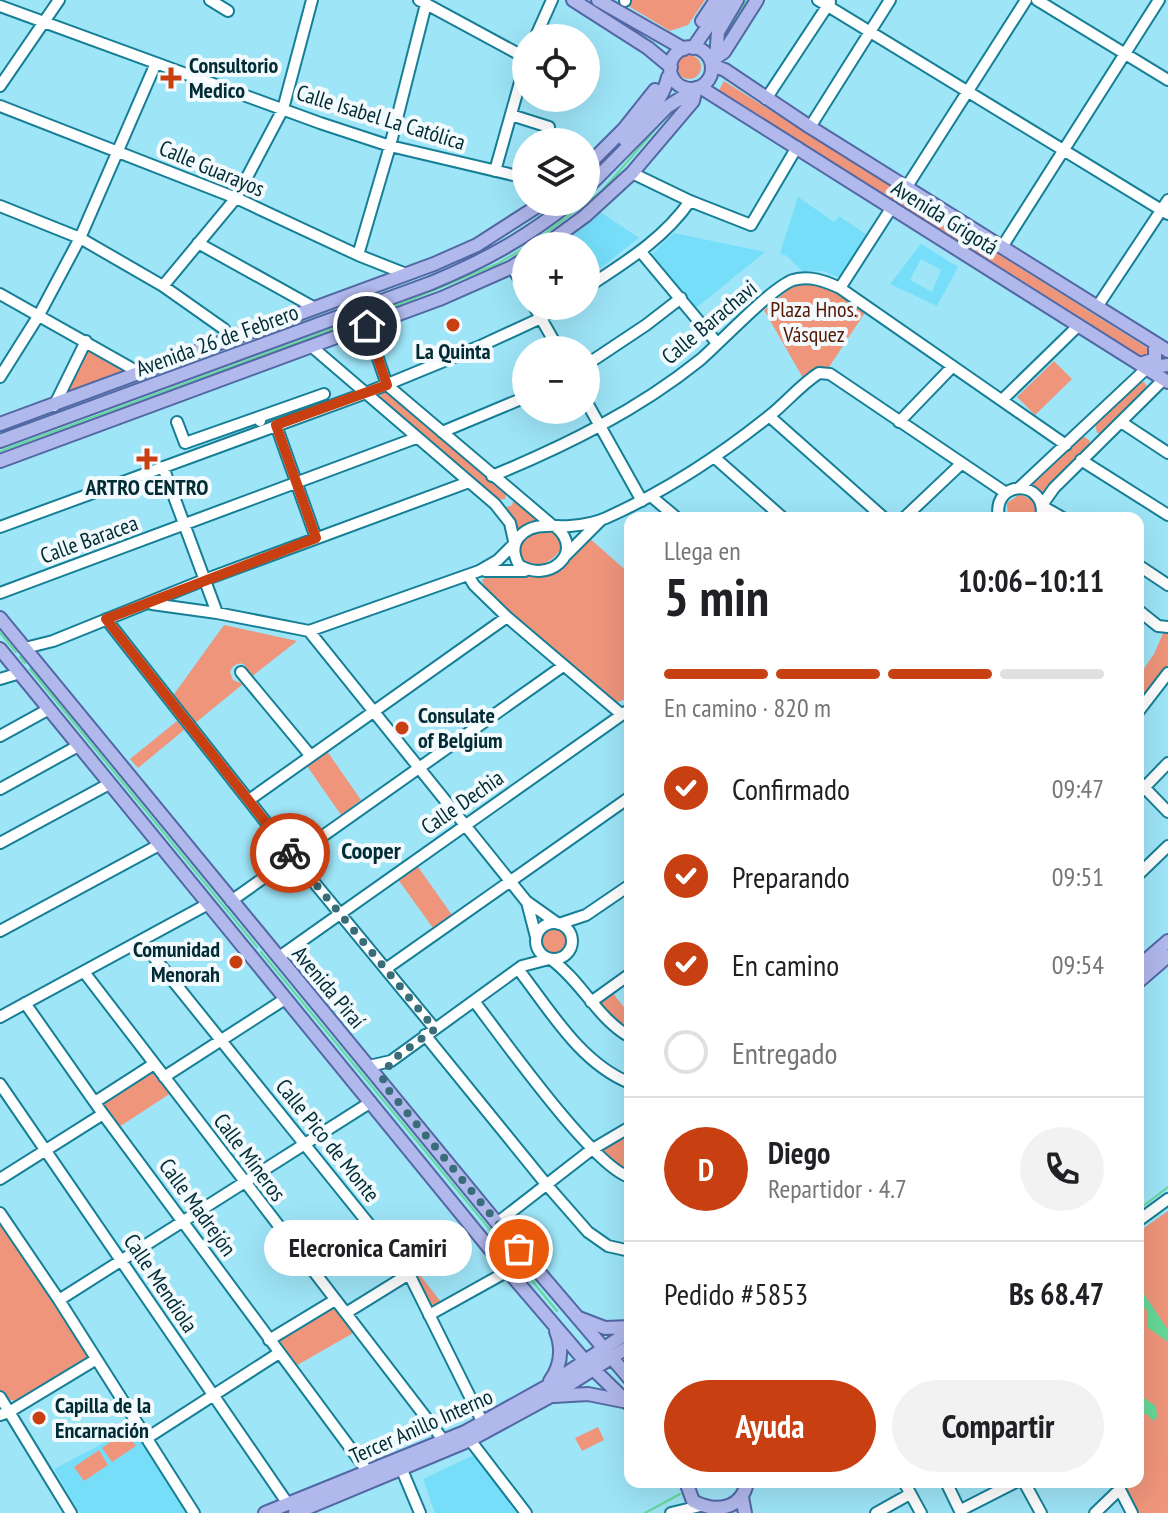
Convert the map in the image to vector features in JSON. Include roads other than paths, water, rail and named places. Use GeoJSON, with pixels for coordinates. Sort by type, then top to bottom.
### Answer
{"type":"FeatureCollection","features":[{"type":"Feature","properties":{"kind":"main road"},"geometry":{"type":"LineString","coordinates":[[591,0],[687,48],[703,51],[713,61]]}},
{"type":"Feature","properties":{"kind":"main road"},"geometry":{"type":"LineString","coordinates":[[598,0],[621,15]]}},
{"type":"Feature","properties":{"kind":"main road"},"geometry":{"type":"LineString","coordinates":[[687,48],[716,0]]}},
{"type":"Feature","properties":{"kind":"main road"},"geometry":{"type":"LineString","coordinates":[[600,164],[647,114],[666,88],[675,56],[687,48],[726,0]]}},
{"type":"Feature","properties":{"kind":"main road"},"geometry":{"type":"LineString","coordinates":[[600,175],[667,107],[710,78],[718,32],[737,0]]}},
{"type":"Feature","properties":{"kind":"main road"},"geometry":{"type":"LineString","coordinates":[[713,61],[724,52],[757,0]]}},
{"type":"Feature","properties":{"kind":"main road"},"geometry":{"type":"LineString","coordinates":[[576,1],[648,48],[682,87],[696,90]]}},
{"type":"Feature","properties":{"kind":"main road","name":"Avenida Grigotá"},"geometry":{"type":"LineString","coordinates":[[713,61],[766,99],[1097,307],[1158,363]]}},
{"type":"Feature","properties":{"kind":"main road"},"geometry":{"type":"LineString","coordinates":[[600,153],[670,73]]}},
{"type":"Feature","properties":{"kind":"main road"},"geometry":{"type":"LineString","coordinates":[[563,232],[632,173],[693,101],[696,90]]}},
{"type":"Feature","properties":{"kind":"main road","name":"Avenida Grigotá"},"geometry":{"type":"LineString","coordinates":[[696,90],[797,147],[1078,326],[1158,363]]}},
{"type":"Feature","properties":{"kind":"main road","name":"Avenida 26 de Febrero"},"geometry":{"type":"LineString","coordinates":[[0,424],[406,274],[477,245],[522,216]]}},
{"type":"Feature","properties":{"kind":"main road","name":"Avenida 26 de Febrero"},"geometry":{"type":"LineString","coordinates":[[0,435],[477,256],[541,216]]}},
{"type":"Feature","properties":{"kind":"main road","name":"Avenida 26 de Febrero"},"geometry":{"type":"LineString","coordinates":[[0,441],[457,272],[508,247],[551,216]]}},
{"type":"Feature","properties":{"kind":"main road","name":"Avenida 26 de Febrero"},"geometry":{"type":"LineString","coordinates":[[0,461],[442,298],[512,267]]}},
{"type":"Feature","properties":{"kind":"main road"},"geometry":{"type":"LineString","coordinates":[[276,323],[303,322]]}},
{"type":"Feature","properties":{"kind":"main road"},"geometry":{"type":"LineString","coordinates":[[68,400],[96,399]]}},
{"type":"Feature","properties":{"kind":"main road","name":"Avenida Piraí"},"geometry":{"type":"LineString","coordinates":[[0,618],[231,901],[285,999],[371,1102],[413,1137],[497,1223],[624,1373]]}},
{"type":"Feature","properties":{"kind":"main road"},"geometry":{"type":"LineString","coordinates":[[5,655],[11,657],[22,644]]}},
{"type":"Feature","properties":{"kind":"main road","name":"Avenida Piraí"},"geometry":{"type":"LineString","coordinates":[[5,655],[208,904],[258,948],[279,957],[382,1082],[413,1137],[508,1271],[553,1325],[624,1399]]}},
{"type":"Feature","properties":{"kind":"main road"},"geometry":{"type":"LineString","coordinates":[[23,677],[27,667],[39,666]]}},
{"type":"Feature","properties":{"kind":"main road"},"geometry":{"type":"LineString","coordinates":[[1144,963],[1167,946]]}},
{"type":"Feature","properties":{"kind":"main road"},"geometry":{"type":"LineString","coordinates":[[1144,975],[1167,946]]}},
{"type":"Feature","properties":{"kind":"main road"},"geometry":{"type":"LineString","coordinates":[[574,1315],[605,1328],[624,1329]]}},
{"type":"Feature","properties":{"kind":"main road"},"geometry":{"type":"LineString","coordinates":[[553,1325],[559,1337],[559,1364],[548,1392],[588,1394],[624,1402]]}},
{"type":"Feature","properties":{"kind":"main road"},"geometry":{"type":"LineString","coordinates":[[606,1354],[624,1335]]}},
{"type":"Feature","properties":{"kind":"main road"},"geometry":{"type":"LineString","coordinates":[[606,1354],[624,1348]]}},
{"type":"Feature","properties":{"kind":"main road","name":"Tercer Anillo Interno"},"geometry":{"type":"LineString","coordinates":[[265,1513],[292,1509],[353,1491],[402,1470],[548,1392],[606,1354]]}},
{"type":"Feature","properties":{"kind":"main road","name":"Tercer Anillo Interno"},"geometry":{"type":"LineString","coordinates":[[468,1436],[483,1423],[548,1392]]}},
{"type":"Feature","properties":{"kind":"main road","name":"Tercer Anillo Interno"},"geometry":{"type":"LineString","coordinates":[[292,1509],[367,1474],[446,1446]]}},
{"type":"Feature","properties":{"kind":"main road"},"geometry":{"type":"LineString","coordinates":[[687,1488],[700,1506],[719,1512],[736,1504],[745,1488]]}},
{"type":"Feature","properties":{"kind":"main road"},"geometry":{"type":"LineString","coordinates":[[742,1497],[745,1513]]}},
{"type":"Feature","properties":{"kind":"street"},"geometry":{"type":"LineString","coordinates":[[0,86],[59,0]]}},
{"type":"Feature","properties":{"kind":"street"},"geometry":{"type":"LineString","coordinates":[[210,0],[228,11]]}},
{"type":"Feature","properties":{"kind":"street"},"geometry":{"type":"LineString","coordinates":[[163,286],[236,198],[283,109],[312,0]]}},
{"type":"Feature","properties":{"kind":"street"},"geometry":{"type":"LineString","coordinates":[[541,24],[552,0]]}},
{"type":"Feature","properties":{"kind":"street"},"geometry":{"type":"LineString","coordinates":[[621,15],[625,0]]}},
{"type":"Feature","properties":{"kind":"street"},"geometry":{"type":"LineString","coordinates":[[810,127],[890,0]]}},
{"type":"Feature","properties":{"kind":"street"},"geometry":{"type":"LineString","coordinates":[[906,188],[1026,0]]}},
{"type":"Feature","properties":{"kind":"street"},"geometry":{"type":"LineString","coordinates":[[1037,0],[1168,80]]}},
{"type":"Feature","properties":{"kind":"street"},"geometry":{"type":"LineString","coordinates":[[1002,247],[1159,0]]}},
{"type":"Feature","properties":{"kind":"street"},"geometry":{"type":"LineString","coordinates":[[358,255],[390,146],[422,2],[512,51]]}},
{"type":"Feature","properties":{"kind":"street"},"geometry":{"type":"LineString","coordinates":[[766,99],[825,2],[1063,151],[1166,208],[1097,307]]}},
{"type":"Feature","properties":{"kind":"street","name":"Calle Isabel La Católica"},"geometry":{"type":"LineString","coordinates":[[0,6],[390,146],[512,175]]}},
{"type":"Feature","properties":{"kind":"street"},"geometry":{"type":"LineString","coordinates":[[0,377],[39,315],[80,238],[156,63]]}},
{"type":"Feature","properties":{"kind":"street","name":"Calle Guarayos"},"geometry":{"type":"LineString","coordinates":[[0,106],[236,198],[406,274]]}},
{"type":"Feature","properties":{"kind":"street"},"geometry":{"type":"LineString","coordinates":[[495,171],[512,111]]}},
{"type":"Feature","properties":{"kind":"street"},"geometry":{"type":"LineString","coordinates":[[511,115],[549,127]]}},
{"type":"Feature","properties":{"kind":"street"},"geometry":{"type":"LineString","coordinates":[[632,173],[690,201],[751,225],[797,147]]}},
{"type":"Feature","properties":{"kind":"street"},"geometry":{"type":"LineString","coordinates":[[600,279],[641,252],[681,215],[690,201]]}},
{"type":"Feature","properties":{"kind":"street"},"geometry":{"type":"LineString","coordinates":[[0,206],[80,238],[163,286],[224,329],[231,340]]}},
{"type":"Feature","properties":{"kind":"street"},"geometry":{"type":"LineString","coordinates":[[840,288],[892,207]]}},
{"type":"Feature","properties":{"kind":"street"},"geometry":{"type":"LineString","coordinates":[[198,243],[315,308]]}},
{"type":"Feature","properties":{"kind":"street"},"geometry":{"type":"LineString","coordinates":[[641,252],[717,343]]}},
{"type":"Feature","properties":{"kind":"street","name":"Calle Barachavi"},"geometry":{"type":"LineString","coordinates":[[492,476],[599,427],[665,385],[792,281],[808,278],[823,280],[840,288],[1066,445]]}},
{"type":"Feature","properties":{"kind":"street"},"geometry":{"type":"LineString","coordinates":[[0,294],[140,373]]}},
{"type":"Feature","properties":{"kind":"street"},"geometry":{"type":"LineString","coordinates":[[600,356],[681,298]]}},
{"type":"Feature","properties":{"kind":"street"},"geometry":{"type":"LineString","coordinates":[[0,527],[387,385],[536,320]]}},
{"type":"Feature","properties":{"kind":"street"},"geometry":{"type":"LineString","coordinates":[[367,326],[387,385],[554,527],[565,538],[566,555]]}},
{"type":"Feature","properties":{"kind":"street"},"geometry":{"type":"LineString","coordinates":[[1002,400],[1078,326]]}},
{"type":"Feature","properties":{"kind":"street"},"geometry":{"type":"LineString","coordinates":[[54,406],[86,341]]}},
{"type":"Feature","properties":{"kind":"street"},"geometry":{"type":"LineString","coordinates":[[311,346],[495,504],[510,523],[519,565],[530,571]]}},
{"type":"Feature","properties":{"kind":"street"},"geometry":{"type":"LineString","coordinates":[[999,512],[999,504],[1006,493],[1019,488],[1136,379],[1158,363]]}},
{"type":"Feature","properties":{"kind":"street"},"geometry":{"type":"LineString","coordinates":[[1042,512],[1054,488],[1151,392],[1158,363]]}},
{"type":"Feature","properties":{"kind":"street"},"geometry":{"type":"LineString","coordinates":[[899,422],[952,367]]}},
{"type":"Feature","properties":{"kind":"street"},"geometry":{"type":"LineString","coordinates":[[146,604],[164,604],[309,631],[474,573],[498,560],[534,528],[601,520],[647,499],[714,457],[769,416],[815,375],[824,373],[830,374],[1006,493]]}},
{"type":"Feature","properties":{"kind":"street"},"geometry":{"type":"LineString","coordinates":[[1136,379],[1148,381],[1151,392]]}},
{"type":"Feature","properties":{"kind":"street"},"geometry":{"type":"LineString","coordinates":[[177,422],[185,443],[324,394]]}},
{"type":"Feature","properties":{"kind":"street"},"geometry":{"type":"LineString","coordinates":[[442,432],[512,403]]}},
{"type":"Feature","properties":{"kind":"street"},"geometry":{"type":"LineString","coordinates":[[769,416],[877,512]]}},
{"type":"Feature","properties":{"kind":"street"},"geometry":{"type":"LineString","coordinates":[[259,417],[263,430]]}},
{"type":"Feature","properties":{"kind":"street"},"geometry":{"type":"LineString","coordinates":[[1121,422],[1168,453]]}},
{"type":"Feature","properties":{"kind":"street"},"geometry":{"type":"LineString","coordinates":[[598,424],[647,499],[668,512]]}},
{"type":"Feature","properties":{"kind":"street"},"geometry":{"type":"LineString","coordinates":[[276,425],[316,538]]}},
{"type":"Feature","properties":{"kind":"street"},"geometry":{"type":"LineString","coordinates":[[1084,427],[1100,442]]}},
{"type":"Feature","properties":{"kind":"street","name":"Calle Baracea"},"geometry":{"type":"LineString","coordinates":[[0,593],[416,438]]}},
{"type":"Feature","properties":{"kind":"street"},"geometry":{"type":"LineString","coordinates":[[714,457],[776,512]]}},
{"type":"Feature","properties":{"kind":"street"},"geometry":{"type":"LineString","coordinates":[[1081,460],[1168,515]]}},
{"type":"Feature","properties":{"kind":"street"},"geometry":{"type":"LineString","coordinates":[[910,512],[961,464]]}},
{"type":"Feature","properties":{"kind":"street"},"geometry":{"type":"LineString","coordinates":[[163,467],[217,613]]}},
{"type":"Feature","properties":{"kind":"street"},"geometry":{"type":"LineString","coordinates":[[22,644],[53,641],[204,580],[469,482]]}},
{"type":"Feature","properties":{"kind":"street"},"geometry":{"type":"LineString","coordinates":[[1019,488],[1033,492],[1042,506],[1052,512]]}},
{"type":"Feature","properties":{"kind":"street"},"geometry":{"type":"LineString","coordinates":[[495,504],[507,502],[510,492]]}},
{"type":"Feature","properties":{"kind":"street"},"geometry":{"type":"LineString","coordinates":[[474,573],[513,569],[544,572],[553,568],[601,520]]}},
{"type":"Feature","properties":{"kind":"street"},"geometry":{"type":"LineString","coordinates":[[1144,569],[1168,585]]}},
{"type":"Feature","properties":{"kind":"street"},"geometry":{"type":"LineString","coordinates":[[474,573],[474,585],[507,617],[563,666],[624,710]]}},
{"type":"Feature","properties":{"kind":"street"},"geometry":{"type":"LineString","coordinates":[[1144,615],[1158,626],[1168,627]]}},
{"type":"Feature","properties":{"kind":"street"},"geometry":{"type":"LineString","coordinates":[[249,800],[507,617]]}},
{"type":"Feature","properties":{"kind":"street"},"geometry":{"type":"LineString","coordinates":[[106,619],[294,858],[387,968],[430,1032],[546,1184],[599,1241],[624,1251]]}},
{"type":"Feature","properties":{"kind":"street"},"geometry":{"type":"LineString","coordinates":[[309,631],[526,901],[569,930],[571,946],[562,958],[520,968],[391,1061],[369,1066]]}},
{"type":"Feature","properties":{"kind":"street"},"geometry":{"type":"LineString","coordinates":[[39,666],[43,650],[53,641]]}},
{"type":"Feature","properties":{"kind":"street"},"geometry":{"type":"LineString","coordinates":[[5,655],[1,679],[23,677]]}},
{"type":"Feature","properties":{"kind":"street"},"geometry":{"type":"LineString","coordinates":[[231,901],[563,666]]}},
{"type":"Feature","properties":{"kind":"street"},"geometry":{"type":"LineString","coordinates":[[241,672],[310,755]]}},
{"type":"Feature","properties":{"kind":"street"},"geometry":{"type":"LineString","coordinates":[[1144,704],[1168,673]]}},
{"type":"Feature","properties":{"kind":"street"},"geometry":{"type":"LineString","coordinates":[[0,736],[49,709]]}},
{"type":"Feature","properties":{"kind":"street","name":"Calle Dechia"},"geometry":{"type":"LineString","coordinates":[[279,957],[624,712]]}},
{"type":"Feature","properties":{"kind":"street"},"geometry":{"type":"LineString","coordinates":[[0,789],[78,746]]}},
{"type":"Feature","properties":{"kind":"street"},"geometry":{"type":"LineString","coordinates":[[1144,784],[1168,763]]}},
{"type":"Feature","properties":{"kind":"street"},"geometry":{"type":"LineString","coordinates":[[0,843],[109,784]]}},
{"type":"Feature","properties":{"kind":"street"},"geometry":{"type":"LineString","coordinates":[[1144,791],[1168,812]]}},
{"type":"Feature","properties":{"kind":"street"},"geometry":{"type":"LineString","coordinates":[[387,968],[624,801]]}},
{"type":"Feature","properties":{"kind":"street"},"geometry":{"type":"LineString","coordinates":[[0,931],[159,845]]}},
{"type":"Feature","properties":{"kind":"street"},"geometry":{"type":"LineString","coordinates":[[1144,869],[1168,846]]}},
{"type":"Feature","properties":{"kind":"street"},"geometry":{"type":"LineString","coordinates":[[520,968],[546,925],[586,915],[624,889]]}},
{"type":"Feature","properties":{"kind":"street"},"geometry":{"type":"LineString","coordinates":[[526,901],[539,952],[571,978],[617,1030],[624,1034]]}},
{"type":"Feature","properties":{"kind":"street"},"geometry":{"type":"LineString","coordinates":[[0,1017],[208,904]]}},
{"type":"Feature","properties":{"kind":"street"},"geometry":{"type":"LineString","coordinates":[[571,978],[567,964],[571,946],[575,931],[586,915]]}},
{"type":"Feature","properties":{"kind":"street","name":"Calle Pico de Monte"},"geometry":{"type":"LineString","coordinates":[[141,941],[409,1274],[483,1423]]}},
{"type":"Feature","properties":{"kind":"street"},"geometry":{"type":"LineString","coordinates":[[520,968],[566,1033],[588,1056],[609,1073],[624,1080]]}},
{"type":"Feature","properties":{"kind":"street","name":"Calle Mineros"},"geometry":{"type":"LineString","coordinates":[[84,972],[446,1446]]}},
{"type":"Feature","properties":{"kind":"street"},"geometry":{"type":"LineString","coordinates":[[591,1002],[624,978]]}},
{"type":"Feature","properties":{"kind":"street"},"geometry":{"type":"LineString","coordinates":[[164,1077],[285,999]]}},
{"type":"Feature","properties":{"kind":"street"},"geometry":{"type":"LineString","coordinates":[[474,1001],[591,1150],[624,1174]]}},
{"type":"Feature","properties":{"kind":"street","name":"Calle Madrejón"},"geometry":{"type":"LineString","coordinates":[[25,1003],[367,1474]]}},
{"type":"Feature","properties":{"kind":"street"},"geometry":{"type":"LineString","coordinates":[[382,1082],[391,1061]]}},
{"type":"Feature","properties":{"kind":"street"},"geometry":{"type":"LineString","coordinates":[[95,1102],[154,1064]]}},
{"type":"Feature","properties":{"kind":"street","name":"Calle Mendiola"},"geometry":{"type":"LineString","coordinates":[[0,1084],[292,1509]]}},
{"type":"Feature","properties":{"kind":"street"},"geometry":{"type":"LineString","coordinates":[[59,1300],[371,1102]]}},
{"type":"Feature","properties":{"kind":"street"},"geometry":{"type":"LineString","coordinates":[[0,1179],[103,1114]]}},
{"type":"Feature","properties":{"kind":"street"},"geometry":{"type":"LineString","coordinates":[[497,1223],[591,1150],[624,1131]]}},
{"type":"Feature","properties":{"kind":"street"},"geometry":{"type":"LineString","coordinates":[[1144,1217],[1168,1199]]}},
{"type":"Feature","properties":{"kind":"street"},"geometry":{"type":"LineString","coordinates":[[0,1213],[194,1513]]}},
{"type":"Feature","properties":{"kind":"street"},"geometry":{"type":"LineString","coordinates":[[429,1315],[508,1271]]}},
{"type":"Feature","properties":{"kind":"street"},"geometry":{"type":"LineString","coordinates":[[346,1313],[409,1274]]}},
{"type":"Feature","properties":{"kind":"street"},"geometry":{"type":"LineString","coordinates":[[269,1340],[335,1300]]}},
{"type":"Feature","properties":{"kind":"street"},"geometry":{"type":"LineString","coordinates":[[147,1438],[279,1353]]}},
{"type":"Feature","properties":{"kind":"street"},"geometry":{"type":"LineString","coordinates":[[5,1414],[95,1360]]}},
{"type":"Feature","properties":{"kind":"street"},"geometry":{"type":"LineString","coordinates":[[0,1397],[5,1414],[71,1513]]}},
{"type":"Feature","properties":{"kind":"street"},"geometry":{"type":"LineString","coordinates":[[468,1436],[526,1513]]}},
{"type":"Feature","properties":{"kind":"street"},"geometry":{"type":"LineString","coordinates":[[402,1470],[420,1513]]}},
{"type":"Feature","properties":{"kind":"street"},"geometry":{"type":"LineString","coordinates":[[353,1491],[363,1484],[367,1474],[387,1476]]}},
{"type":"Feature","properties":{"kind":"street"},"geometry":{"type":"LineString","coordinates":[[674,1512],[687,1488]]}},
{"type":"Feature","properties":{"kind":"street"},"geometry":{"type":"LineString","coordinates":[[907,1488],[921,1513]]}},
{"type":"Feature","properties":{"kind":"street"},"geometry":{"type":"LineString","coordinates":[[949,1488],[961,1512],[1005,1488]]}},
{"type":"Feature","properties":{"kind":"street"},"geometry":{"type":"LineString","coordinates":[[1027,1488],[1041,1513]]}},
{"type":"Feature","properties":{"kind":"street"},"geometry":{"type":"LineString","coordinates":[[1095,1513],[1116,1488]]}},
{"type":"Feature","properties":{"kind":"street"},"geometry":{"type":"LineString","coordinates":[[1119,1488],[1132,1513]]}},
{"type":"Feature","properties":{"kind":"street"},"geometry":{"type":"LineString","coordinates":[[876,1513],[910,1494]]}},
{"type":"Feature","properties":{"kind":"street"},"geometry":{"type":"LineString","coordinates":[[674,1512],[700,1506]]}},
{"type":"Feature","properties":{"kind":"waterway"},"geometry":{"type":"LineString","coordinates":[[728,26],[746,0]]}},
{"type":"Feature","properties":{"kind":"waterway"},"geometry":{"type":"LineString","coordinates":[[547,232],[602,191],[667,116]]}},
{"type":"Feature","properties":{"kind":"waterway"},"geometry":{"type":"LineString","coordinates":[[0,451],[393,307],[512,255]]}},
{"type":"Feature","properties":{"kind":"waterway"},"geometry":{"type":"LineString","coordinates":[[0,633],[16,652]]}},
{"type":"Feature","properties":{"kind":"waterway"},"geometry":{"type":"LineString","coordinates":[[20,657],[25,663]]}},
{"type":"Feature","properties":{"kind":"waterway"},"geometry":{"type":"LineString","coordinates":[[30,669],[257,947]]}},
{"type":"Feature","properties":{"kind":"waterway"},"geometry":{"type":"LineString","coordinates":[[261,952],[557,1311]]}},
{"type":"Feature","properties":{"kind":"waterway"},"geometry":{"type":"LineString","coordinates":[[1144,1205],[1168,1187]]}},
{"type":"Feature","properties":{"kind":"waterway"},"geometry":{"type":"LineString","coordinates":[[645,1513],[680,1494]]}},
{"type":"Feature","properties":{"kind":"place","name":"Consultorio Medico"},"geometry":{"type":"Point","coordinates":[171,78]}},
{"type":"Feature","properties":{"kind":"place","name":"La Quinta"},"geometry":{"type":"Point","coordinates":[453,325]}},
{"type":"Feature","properties":{"kind":"place","name":"ARTRO CENTRO"},"geometry":{"type":"Point","coordinates":[147,459]}},
{"type":"Feature","properties":{"kind":"place","name":"Consulate of Belgium"},"geometry":{"type":"Point","coordinates":[402,728]}},
{"type":"Feature","properties":{"kind":"place","name":"Comunidad Menorah"},"geometry":{"type":"Point","coordinates":[236,962]}},
{"type":"Feature","properties":{"kind":"place","name":"Elecronica Camiri"},"geometry":{"type":"Point","coordinates":[519,1249]}},
{"type":"Feature","properties":{"kind":"place","name":"Capilla de la Encarnación"},"geometry":{"type":"Point","coordinates":[39,1418]}},
{"type":"Feature","properties":{"kind":"district","name":"Cooper"},"geometry":{"type":"Point","coordinates":[371,850]}},
{"type":"Feature","properties":{"kind":"park label","name":"Plaza Hnos. Vásquez"},"geometry":{"type":"Point","coordinates":[814,322]}}]}
